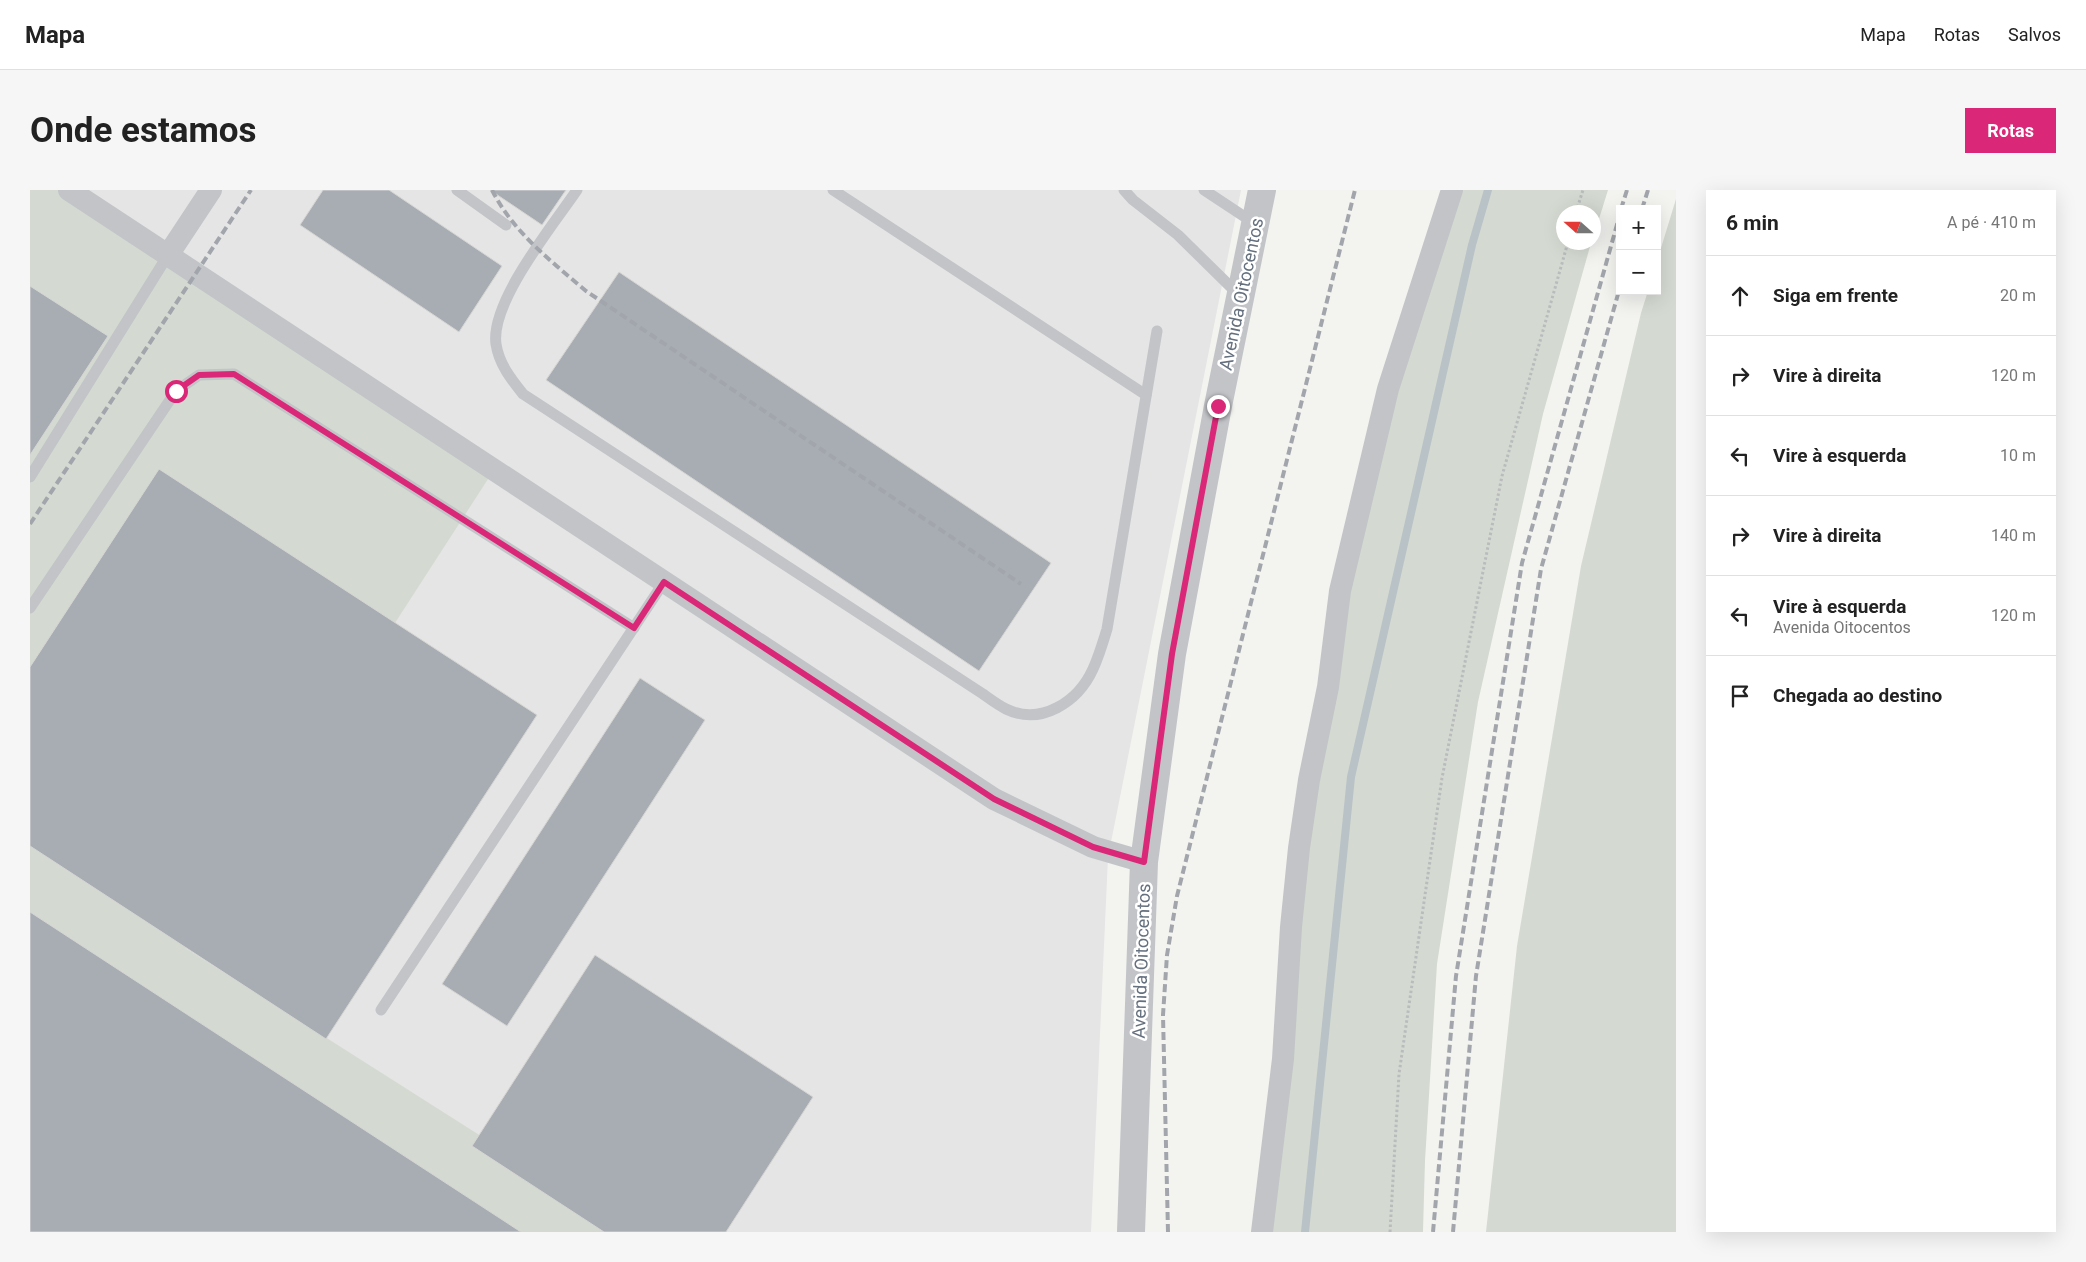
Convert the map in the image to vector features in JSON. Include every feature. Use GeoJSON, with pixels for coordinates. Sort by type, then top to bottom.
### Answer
{"type":"FeatureCollection","features":[{"type":"Feature","properties":{"kind":"street"},"geometry":{"type":"LineString","coordinates":[[69,190],[994,799],[1093,847],[1144,862]]}},
{"type":"Feature","properties":{"kind":"street"},"geometry":{"type":"LineString","coordinates":[[168,255],[211,190]]}},
{"type":"Feature","properties":{"kind":"street","name":"Avenida Oitocentos"},"geometry":{"type":"LineString","coordinates":[[1131,1232],[1144,862],[1172,654],[1218,406],[1262,190]]}},
{"type":"Feature","properties":{"kind":"street"},"geometry":{"type":"LineString","coordinates":[[1262,1232],[1283,1059],[1291,927],[1299,848],[1309,780],[1328,687],[1340,591],[1388,389],[1452,190]]}},
{"type":"Feature","properties":{"kind":"lane"},"geometry":{"type":"LineString","coordinates":[[457,190],[506,225]]}},
{"type":"Feature","properties":{"kind":"lane"},"geometry":{"type":"LineString","coordinates":[[577,190],[514,283],[500,314],[496,343],[506,372],[523,394],[1006,709],[1026,715],[1050,712],[1072,699],[1092,670],[1107,629],[1157,331]]}},
{"type":"Feature","properties":{"kind":"lane"},"geometry":{"type":"LineString","coordinates":[[833,190],[1146,395]]}},
{"type":"Feature","properties":{"kind":"lane"},"geometry":{"type":"LineString","coordinates":[[1124,190],[1133,200],[1178,235],[1240,297]]}},
{"type":"Feature","properties":{"kind":"lane"},"geometry":{"type":"LineString","coordinates":[[1204,190],[1255,224]]}},
{"type":"Feature","properties":{"kind":"lane"},"geometry":{"type":"LineString","coordinates":[[30,477],[168,255]]}},
{"type":"Feature","properties":{"kind":"lane"},"geometry":{"type":"LineString","coordinates":[[30,608],[176,391],[199,375],[234,374],[634,628]]}},
{"type":"Feature","properties":{"kind":"lane"},"geometry":{"type":"LineString","coordinates":[[381,1010],[664,582]]}},
{"type":"Feature","properties":{"kind":"path"},"geometry":{"type":"LineString","coordinates":[[1578,205],[1583,190]]}},
{"type":"Feature","properties":{"kind":"path"},"geometry":{"type":"LineString","coordinates":[[1390,1232],[1399,1074],[1442,778],[1502,476],[1566,250]]}},
{"type":"Feature","properties":{"kind":"shaded area"},"geometry":{"type":"Polygon","coordinates":[[[30,190],[1241,190],[1108,857],[1091,1232],[30,1232],[30,190]]]}},
{"type":"Feature","properties":{"kind":"shaded area"},"geometry":{"type":"Polygon","coordinates":[[[30,190],[87,190],[499,462],[185,948],[632,1232],[30,1232],[30,190]]]}},
{"type":"Feature","properties":{"kind":"shaded area"},"geometry":{"type":"Polygon","coordinates":[[[1449,190],[1608,190],[1601,212],[1601,205],[1556,205],[1556,250],[1589,250],[1543,414],[1478,702],[1437,964],[1425,1161],[1423,1232],[1272,1232],[1317,725],[1386,405],[1449,190]]]}},
{"type":"Feature","properties":{"kind":"shaded area"},"geometry":{"type":"Polygon","coordinates":[[[1676,199],[1676,1232],[1486,1232],[1517,946],[1581,566],[1641,313],[1647,295],[1661,295],[1661,248],[1676,199]]]}},
{"type":"Feature","properties":{"kind":"building"},"geometry":{"type":"Polygon","coordinates":[[[323,190],[389,190],[502,266],[459,332],[300,225],[323,190]]]}},
{"type":"Feature","properties":{"kind":"building"},"geometry":{"type":"Polygon","coordinates":[[[490,190],[566,190],[542,225],[490,190]]]}},
{"type":"Feature","properties":{"kind":"building"},"geometry":{"type":"Polygon","coordinates":[[[619,272],[1051,563],[979,671],[546,380],[619,272]]]}},
{"type":"Feature","properties":{"kind":"building"},"geometry":{"type":"Polygon","coordinates":[[[30,286],[108,336],[30,455],[30,286]]]}},
{"type":"Feature","properties":{"kind":"building"},"geometry":{"type":"Polygon","coordinates":[[[159,469],[537,715],[326,1039],[30,846],[30,667],[159,469]]]}},
{"type":"Feature","properties":{"kind":"building"},"geometry":{"type":"Polygon","coordinates":[[[640,678],[705,720],[507,1026],[442,984],[640,678]]]}},
{"type":"Feature","properties":{"kind":"building"},"geometry":{"type":"Polygon","coordinates":[[[30,912],[521,1232],[30,1232],[30,912]]]}},
{"type":"Feature","properties":{"kind":"building"},"geometry":{"type":"Polygon","coordinates":[[[595,955],[813,1097],[726,1232],[604,1232],[472,1146],[595,955]]]}},
{"type":"Feature","properties":{"kind":"waterway"},"geometry":{"type":"LineString","coordinates":[[1305,1232],[1351,777],[1472,245],[1488,190]]}},
{"type":"Feature","properties":{"kind":"railway"},"geometry":{"type":"LineString","coordinates":[[30,524],[251,190]]}},
{"type":"Feature","properties":{"kind":"railway"},"geometry":{"type":"LineString","coordinates":[[492,190],[522,233],[546,257],[586,291],[1021,584]]}},
{"type":"Feature","properties":{"kind":"railway"},"geometry":{"type":"LineString","coordinates":[[1168,1232],[1163,1015],[1167,955],[1177,896],[1355,190]]}},
{"type":"Feature","properties":{"kind":"railway"},"geometry":{"type":"LineString","coordinates":[[1622,205],[1627,190]]}},
{"type":"Feature","properties":{"kind":"railway"},"geometry":{"type":"LineString","coordinates":[[1643,205],[1648,190]]}},
{"type":"Feature","properties":{"kind":"railway"},"geometry":{"type":"LineString","coordinates":[[1433,1232],[1456,976],[1522,563],[1616,228]]}},
{"type":"Feature","properties":{"kind":"railway"},"geometry":{"type":"LineString","coordinates":[[1453,1232],[1476,976],[1541,569],[1618,295]]}},
{"type":"Feature","properties":{"kind":"route"},"geometry":{"type":"LineString","coordinates":[[176,391],[199,375],[234,374],[634,628],[664,582],[994,799],[1093,847],[1144,862],[1172,654],[1218,406]]}}]}
